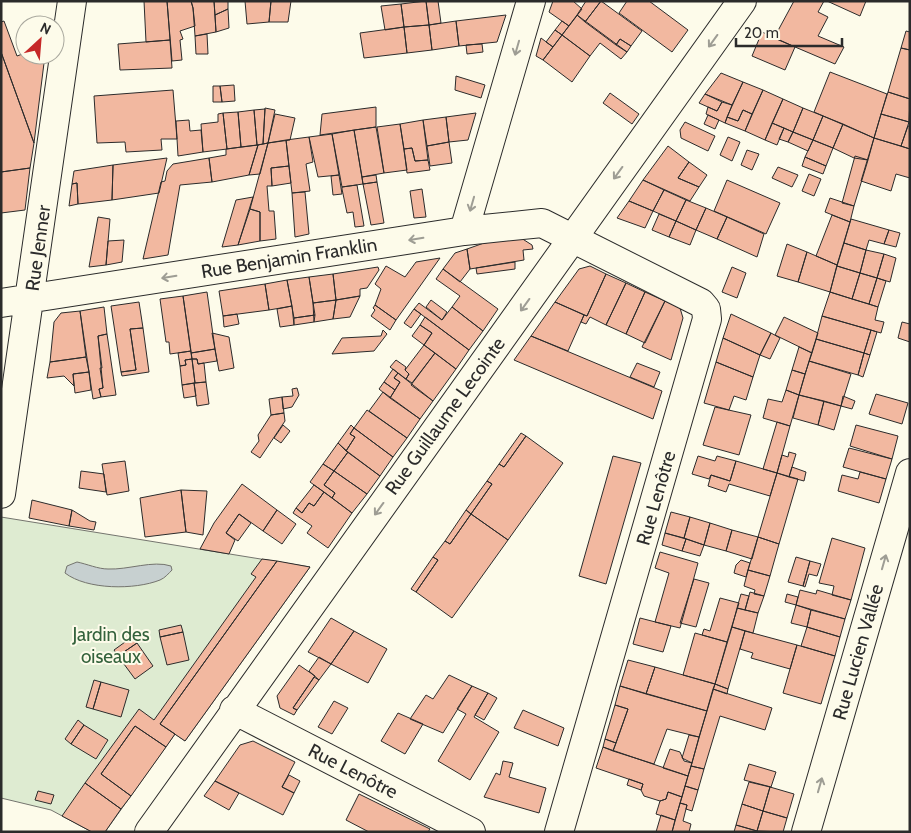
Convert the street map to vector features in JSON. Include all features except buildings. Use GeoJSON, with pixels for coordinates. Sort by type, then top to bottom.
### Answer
{"type":"FeatureCollection","features":[{"type":"Feature","properties":{"kind":"street"},"geometry":{"type":"LineString","coordinates":[[464,231],[531,1]]}},
{"type":"Feature","properties":{"kind":"street","name":"Rue Guillaume Lecointe"},"geometry":{"type":"LineString","coordinates":[[149,832],[234,710],[742,1]]}},
{"type":"Feature","properties":{"kind":"street","name":"Rue Jenner"},"geometry":{"type":"LineString","coordinates":[[1,494],[77,4]]}},
{"type":"Feature","properties":{"kind":"street","name":"Rue Benjamin Franklin"},"geometry":{"type":"LineString","coordinates":[[1,303],[464,231],[542,222],[573,238]]}},
{"type":"Feature","properties":{"kind":"street","name":"Rue Lenôtre"},"geometry":{"type":"LineString","coordinates":[[559,832],[707,319],[706,309],[701,303],[573,238]]}},
{"type":"Feature","properties":{"kind":"street","name":"Rue Lucien Vallée"},"geometry":{"type":"LineString","coordinates":[[806,832],[910,473]]}},
{"type":"Feature","properties":{"kind":"street","name":"Rue Lenôtre"},"geometry":{"type":"LineString","coordinates":[[234,710],[471,832]]}},
{"type":"Feature","properties":{"kind":"green space","name":"Jardin des oiseaux"},"geometry":{"type":"Polygon","coordinates":[[[1,517],[310,567],[185,741],[175,734],[105,832],[92,832],[51,810],[1,798],[1,517]]]}},
{"type":"Feature","properties":{"kind":"shaded area"},"geometry":{"type":"Polygon","coordinates":[[[77,562],[108,569],[164,564],[171,566],[172,570],[162,579],[150,583],[138,586],[111,587],[86,583],[74,579],[65,573],[67,566],[77,562]]]}}]}
